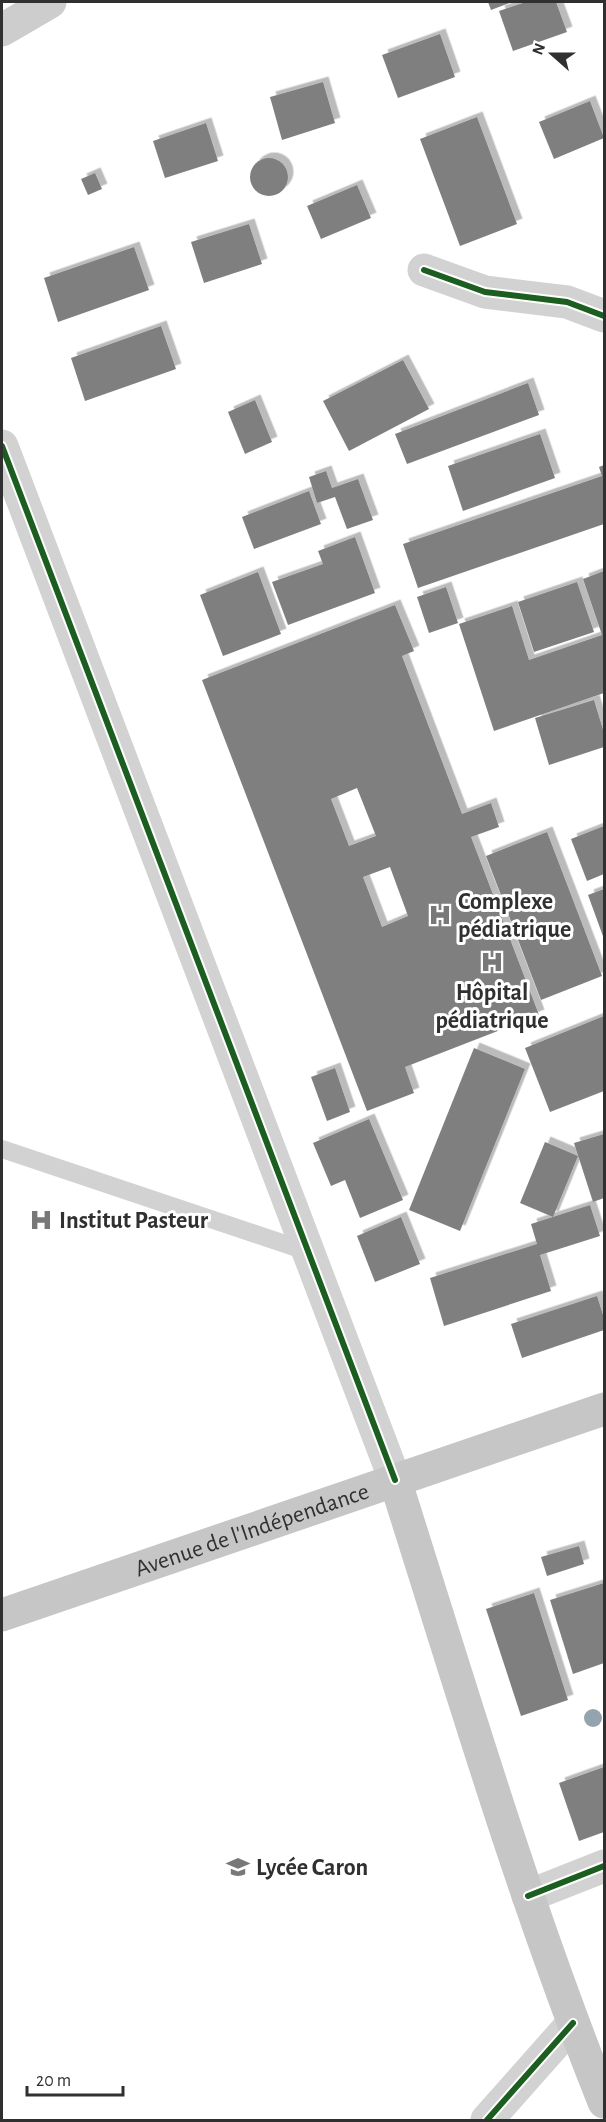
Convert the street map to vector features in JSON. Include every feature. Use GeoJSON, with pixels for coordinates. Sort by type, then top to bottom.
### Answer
{"type":"FeatureCollection","features":[{"type":"Feature","properties":{"kind":"main road","name":"Avenue de l'Indépendance"},"geometry":{"type":"LineString","coordinates":[[2,1615],[604,1409]]}},
{"type":"Feature","properties":{"kind":"main road"},"geometry":{"type":"LineString","coordinates":[[395,1480],[528,1896],[604,2102]]}},
{"type":"Feature","properties":{"kind":"street"},"geometry":{"type":"LineString","coordinates":[[2,30],[50,2]]}},
{"type":"Feature","properties":{"kind":"street"},"geometry":{"type":"LineString","coordinates":[[424,270],[485,291],[567,303],[604,316]]}},
{"type":"Feature","properties":{"kind":"street"},"geometry":{"type":"LineString","coordinates":[[2,446],[395,1480]]}},
{"type":"Feature","properties":{"kind":"street"},"geometry":{"type":"LineString","coordinates":[[528,1896],[604,1866]]}},
{"type":"Feature","properties":{"kind":"street"},"geometry":{"type":"LineString","coordinates":[[487,2121],[573,2023]]}},
{"type":"Feature","properties":{"kind":"lane"},"geometry":{"type":"LineString","coordinates":[[2,1149],[309,1252]]}},
{"type":"Feature","properties":{"kind":"building"},"geometry":{"type":"Polygon","coordinates":[[[488,2],[512,2],[491,10],[488,2]]]}},
{"type":"Feature","properties":{"kind":"building"},"geometry":{"type":"Polygon","coordinates":[[[526,2],[556,2],[567,32],[513,51],[499,11],[526,2]]]}},
{"type":"Feature","properties":{"kind":"building"},"geometry":{"type":"Polygon","coordinates":[[[440,34],[455,77],[398,98],[382,55],[440,34]]]}},
{"type":"Feature","properties":{"kind":"building"},"geometry":{"type":"Polygon","coordinates":[[[323,82],[335,123],[282,140],[270,97],[323,82]]]}},
{"type":"Feature","properties":{"kind":"building"},"geometry":{"type":"Polygon","coordinates":[[[590,101],[604,138],[554,159],[539,122],[590,101]]]}},
{"type":"Feature","properties":{"kind":"building"},"geometry":{"type":"Polygon","coordinates":[[[477,117],[517,224],[460,246],[420,139],[477,117]]]}},
{"type":"Feature","properties":{"kind":"building"},"geometry":{"type":"Polygon","coordinates":[[[206,123],[218,161],[165,178],[153,141],[206,123]]]}},
{"type":"Feature","properties":{"kind":"building"},"geometry":{"type":"Polygon","coordinates":[[[269,158],[283,163],[288,177],[283,191],[269,196],[255,191],[250,177],[255,163],[269,158]]]}},
{"type":"Feature","properties":{"kind":"building"},"geometry":{"type":"Polygon","coordinates":[[[95,173],[102,189],[88,195],[81,179],[95,173]]]}},
{"type":"Feature","properties":{"kind":"building"},"geometry":{"type":"Polygon","coordinates":[[[357,185],[371,218],[321,239],[307,206],[357,185]]]}},
{"type":"Feature","properties":{"kind":"building"},"geometry":{"type":"Polygon","coordinates":[[[249,224],[262,264],[204,283],[191,242],[249,224]]]}},
{"type":"Feature","properties":{"kind":"building"},"geometry":{"type":"Polygon","coordinates":[[[134,247],[149,290],[58,322],[44,278],[134,247]]]}},
{"type":"Feature","properties":{"kind":"building"},"geometry":{"type":"Polygon","coordinates":[[[161,326],[176,369],[85,401],[71,358],[161,326]]]}},
{"type":"Feature","properties":{"kind":"building"},"geometry":{"type":"Polygon","coordinates":[[[403,360],[429,409],[349,451],[323,401],[403,360]]]}},
{"type":"Feature","properties":{"kind":"building"},"geometry":{"type":"Polygon","coordinates":[[[528,383],[539,415],[407,464],[395,434],[528,383]]]}},
{"type":"Feature","properties":{"kind":"building"},"geometry":{"type":"Polygon","coordinates":[[[255,400],[272,442],[245,454],[228,412],[255,400]]]}},
{"type":"Feature","properties":{"kind":"building"},"geometry":{"type":"Polygon","coordinates":[[[540,434],[555,478],[463,511],[448,466],[540,434]]]}},
{"type":"Feature","properties":{"kind":"building"},"geometry":{"type":"Polygon","coordinates":[[[604,465],[604,524],[418,588],[403,544],[602,476],[599,467],[604,465]]]}},
{"type":"Feature","properties":{"kind":"building"},"geometry":{"type":"Polygon","coordinates":[[[326,471],[332,488],[358,479],[373,520],[347,529],[335,497],[317,503],[309,477],[326,471]]]}},
{"type":"Feature","properties":{"kind":"building"},"geometry":{"type":"Polygon","coordinates":[[[309,491],[321,524],[254,549],[242,517],[309,491]]]}},
{"type":"Feature","properties":{"kind":"building"},"geometry":{"type":"Polygon","coordinates":[[[355,537],[375,593],[288,625],[272,582],[323,564],[318,551],[355,537]]]}},
{"type":"Feature","properties":{"kind":"building"},"geometry":{"type":"Polygon","coordinates":[[[604,571],[604,693],[494,731],[459,624],[512,606],[529,660],[602,635],[583,579],[604,571]]]}},
{"type":"Feature","properties":{"kind":"building"},"geometry":{"type":"Polygon","coordinates":[[[258,572],[281,634],[223,656],[200,595],[258,572]]]}},
{"type":"Feature","properties":{"kind":"building"},"geometry":{"type":"Polygon","coordinates":[[[577,582],[594,632],[534,652],[518,602],[577,582]]]}},
{"type":"Feature","properties":{"kind":"building"},"geometry":{"type":"Polygon","coordinates":[[[446,587],[458,623],[429,633],[417,597],[446,587]]]}},
{"type":"Feature","properties":{"kind":"building"},"geometry":{"type":"Polygon","coordinates":[[[395,605],[414,651],[402,656],[462,814],[491,803],[499,827],[471,837],[539,1015],[405,1067],[414,1093],[367,1111],[202,680],[395,605]],[[357,788],[331,799],[349,846],[376,836],[357,788]],[[390,867],[363,877],[382,927],[408,916],[390,867]]]}},
{"type":"Feature","properties":{"kind":"building"},"geometry":{"type":"Polygon","coordinates":[[[594,700],[604,733],[604,747],[549,765],[535,718],[594,700]]]}},
{"type":"Feature","properties":{"kind":"building"},"geometry":{"type":"Polygon","coordinates":[[[604,826],[604,874],[587,881],[571,839],[604,826]]]}},
{"type":"Feature","properties":{"kind":"building"},"geometry":{"type":"Polygon","coordinates":[[[547,832],[602,976],[541,1000],[486,856],[547,832]]]}},
{"type":"Feature","properties":{"kind":"building"},"geometry":{"type":"Polygon","coordinates":[[[604,889],[604,939],[588,895],[604,889]]]}},
{"type":"Feature","properties":{"kind":"building"},"geometry":{"type":"Polygon","coordinates":[[[604,1016],[604,1091],[550,1112],[525,1048],[604,1016]]]}},
{"type":"Feature","properties":{"kind":"building"},"geometry":{"type":"Polygon","coordinates":[[[474,1048],[525,1069],[460,1231],[409,1210],[474,1048]]]}},
{"type":"Feature","properties":{"kind":"building"},"geometry":{"type":"Polygon","coordinates":[[[335,1068],[350,1112],[327,1121],[311,1077],[335,1068]]]}},
{"type":"Feature","properties":{"kind":"building"},"geometry":{"type":"Polygon","coordinates":[[[369,1119],[403,1200],[360,1218],[345,1180],[331,1186],[313,1143],[369,1119]]]}},
{"type":"Feature","properties":{"kind":"building"},"geometry":{"type":"Polygon","coordinates":[[[604,1134],[604,1198],[593,1202],[574,1143],[604,1134]]]}},
{"type":"Feature","properties":{"kind":"building"},"geometry":{"type":"Polygon","coordinates":[[[545,1142],[578,1156],[553,1217],[520,1203],[545,1142]]]}},
{"type":"Feature","properties":{"kind":"building"},"geometry":{"type":"Polygon","coordinates":[[[590,1205],[600,1236],[540,1255],[551,1291],[444,1326],[430,1278],[537,1244],[531,1224],[590,1205]]]}},
{"type":"Feature","properties":{"kind":"building"},"geometry":{"type":"Polygon","coordinates":[[[401,1217],[420,1264],[375,1282],[357,1236],[401,1217]]]}},
{"type":"Feature","properties":{"kind":"building"},"geometry":{"type":"Polygon","coordinates":[[[597,1296],[604,1318],[604,1330],[522,1358],[511,1324],[597,1296]]]}},
{"type":"Feature","properties":{"kind":"building"},"geometry":{"type":"Polygon","coordinates":[[[579,1546],[584,1564],[547,1576],[541,1557],[579,1546]]]}},
{"type":"Feature","properties":{"kind":"building"},"geometry":{"type":"Polygon","coordinates":[[[604,1583],[604,1663],[573,1674],[550,1600],[604,1583]]]}},
{"type":"Feature","properties":{"kind":"building"},"geometry":{"type":"Polygon","coordinates":[[[534,1593],[568,1700],[521,1716],[486,1609],[534,1593]]]}},
{"type":"Feature","properties":{"kind":"building"},"geometry":{"type":"Polygon","coordinates":[[[604,1767],[604,1832],[579,1841],[559,1783],[604,1767]]]}},
{"type":"Feature","properties":{"kind":"cycle path"},"geometry":{"type":"LineString","coordinates":[[424,270],[485,292],[567,302],[604,316]]}},
{"type":"Feature","properties":{"kind":"cycle path"},"geometry":{"type":"LineString","coordinates":[[2,446],[395,1480]]}},
{"type":"Feature","properties":{"kind":"cycle path"},"geometry":{"type":"LineString","coordinates":[[528,1896],[604,1866]]}},
{"type":"Feature","properties":{"kind":"cycle path"},"geometry":{"type":"LineString","coordinates":[[487,2120],[573,2023]]}},
{"type":"Feature","properties":{"kind":"place","name":"Complexe pédiatrique"},"geometry":{"type":"Point","coordinates":[440,915]}},
{"type":"Feature","properties":{"kind":"place","name":"Hôpital pédiatrique"},"geometry":{"type":"Point","coordinates":[492,962]}},
{"type":"Feature","properties":{"kind":"place","name":"Institut Pasteur"},"geometry":{"type":"Point","coordinates":[41,1220]}},
{"type":"Feature","properties":{"kind":"place","name":"Lycée Caron"},"geometry":{"type":"Point","coordinates":[238,1867]}}]}
